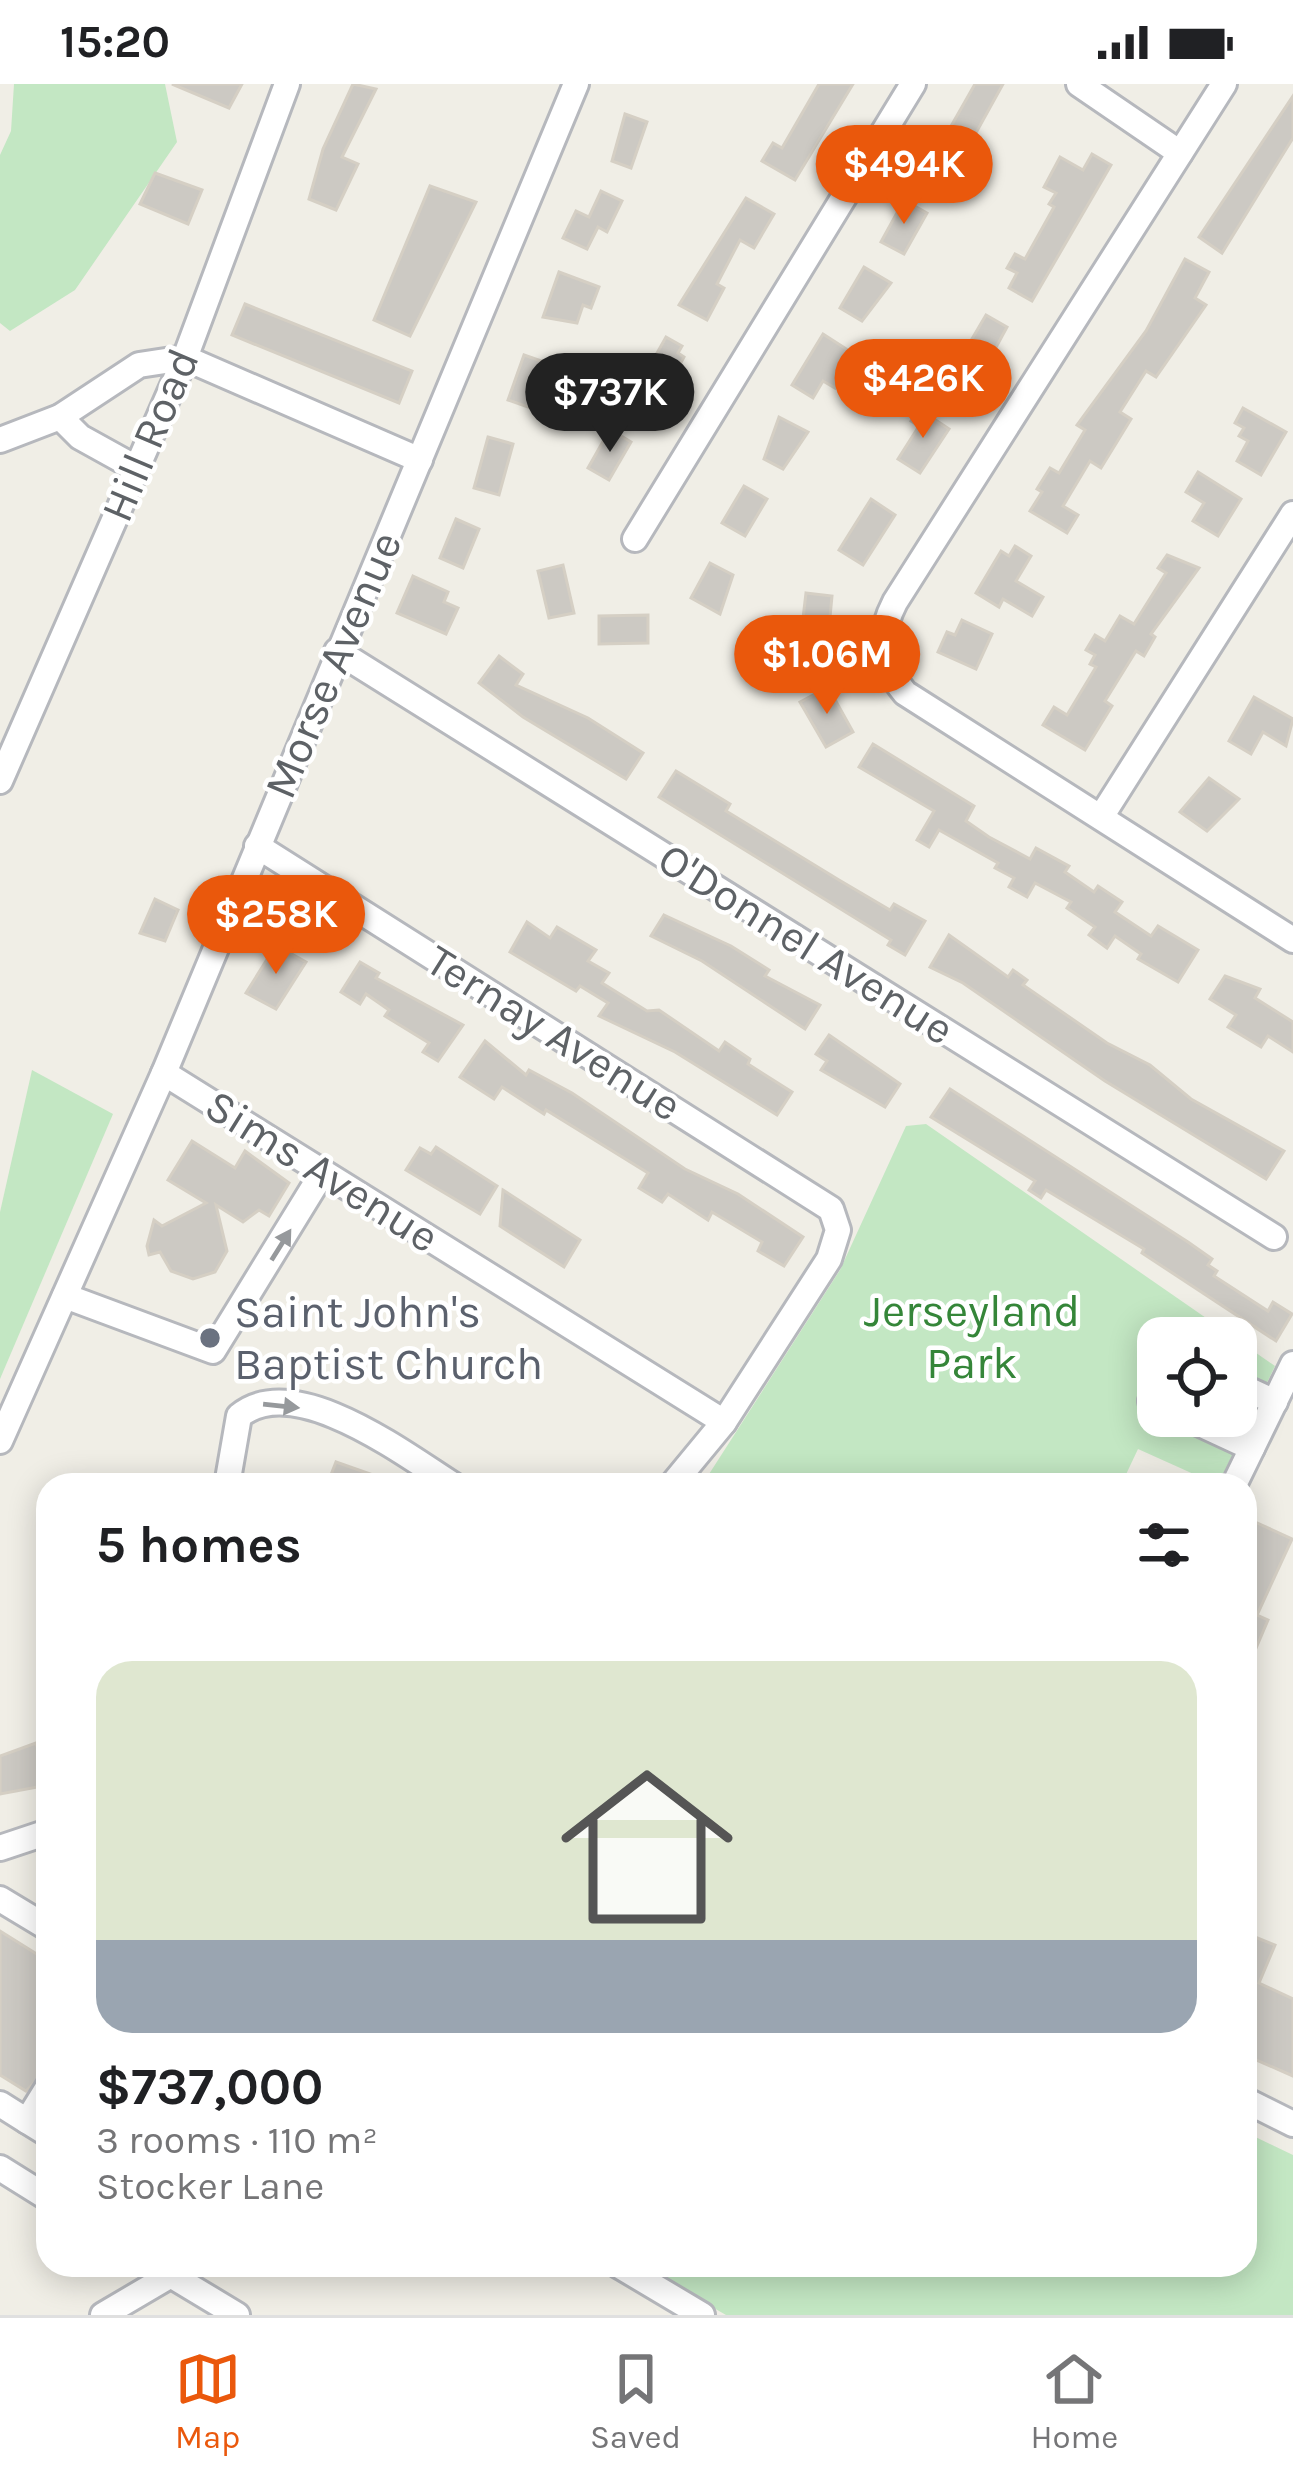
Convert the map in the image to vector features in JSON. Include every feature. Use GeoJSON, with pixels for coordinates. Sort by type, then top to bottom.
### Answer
{"type":"FeatureCollection","features":[{"type":"Feature","properties":{"kind":"street","name":"Hill Road"},"geometry":{"type":"LineString","coordinates":[[0,782],[185,358],[287,84]]}},
{"type":"Feature","properties":{"kind":"street","name":"Morse Avenue"},"geometry":{"type":"LineString","coordinates":[[0,1442],[164,1073],[576,84]]}},
{"type":"Feature","properties":{"kind":"street"},"geometry":{"type":"LineString","coordinates":[[634,539],[913,84]]}},
{"type":"Feature","properties":{"kind":"street"},"geometry":{"type":"LineString","coordinates":[[1079,84],[1180,153]]}},
{"type":"Feature","properties":{"kind":"street"},"geometry":{"type":"LineString","coordinates":[[1224,84],[895,602],[882,636],[885,664],[904,692],[1293,940]]}},
{"type":"Feature","properties":{"kind":"street"},"geometry":{"type":"LineString","coordinates":[[0,440],[60,417],[139,365],[185,358],[420,460]]}},
{"type":"Feature","properties":{"kind":"street"},"geometry":{"type":"LineString","coordinates":[[60,417],[80,437],[136,468]]}},
{"type":"Feature","properties":{"kind":"street"},"geometry":{"type":"LineString","coordinates":[[1101,817],[1293,514]]}},
{"type":"Feature","properties":{"kind":"street","name":"O'Donnel Avenue"},"geometry":{"type":"LineString","coordinates":[[337,651],[1274,1237]]}},
{"type":"Feature","properties":{"kind":"street","name":"Ternay Avenue"},"geometry":{"type":"LineString","coordinates":[[257,846],[820,1200],[837,1219],[830,1259],[724,1422]]}},
{"type":"Feature","properties":{"kind":"street","name":"Sims Avenue"},"geometry":{"type":"LineString","coordinates":[[164,1073],[724,1422]]}},
{"type":"Feature","properties":{"kind":"street"},"geometry":{"type":"LineString","coordinates":[[65,1296],[214,1352],[323,1172]]}},
{"type":"Feature","properties":{"kind":"street"},"geometry":{"type":"LineString","coordinates":[[1240,1473],[1293,1364]]}},
{"type":"Feature","properties":{"kind":"street"},"geometry":{"type":"LineString","coordinates":[[1257,1394],[1274,1402]]}},
{"type":"Feature","properties":{"kind":"street"},"geometry":{"type":"LineString","coordinates":[[229,1473],[238,1416],[266,1403],[350,1420],[434,1473]]}},
{"type":"Feature","properties":{"kind":"street"},"geometry":{"type":"LineString","coordinates":[[682,1473],[724,1422]]}},
{"type":"Feature","properties":{"kind":"street"},"geometry":{"type":"LineString","coordinates":[[1228,1437],[1252,1448]]}},
{"type":"Feature","properties":{"kind":"street"},"geometry":{"type":"LineString","coordinates":[[0,1848],[36,1836]]}},
{"type":"Feature","properties":{"kind":"street"},"geometry":{"type":"LineString","coordinates":[[0,1899],[36,1921]]}},
{"type":"Feature","properties":{"kind":"street"},"geometry":{"type":"LineString","coordinates":[[0,2104],[36,2126]]}},
{"type":"Feature","properties":{"kind":"street"},"geometry":{"type":"LineString","coordinates":[[1257,2106],[1293,2124]]}},
{"type":"Feature","properties":{"kind":"street"},"geometry":{"type":"LineString","coordinates":[[0,2168],[36,2190]]}},
{"type":"Feature","properties":{"kind":"street"},"geometry":{"type":"LineString","coordinates":[[104,2315],[159,2277]]}},
{"type":"Feature","properties":{"kind":"street"},"geometry":{"type":"LineString","coordinates":[[182,2277],[237,2315]]}},
{"type":"Feature","properties":{"kind":"street"},"geometry":{"type":"LineString","coordinates":[[633,2277],[673,2308],[702,2315]]}},
{"type":"Feature","properties":{"kind":"green space"},"geometry":{"type":"Polygon","coordinates":[[[14,84],[165,84],[177,142],[75,290],[10,331],[0,323],[0,155],[11,131],[14,84]]]}},
{"type":"Feature","properties":{"kind":"green space"},"geometry":{"type":"Polygon","coordinates":[[[32,1070],[113,1114],[0,1379],[0,1212],[32,1070]]]}},
{"type":"Feature","properties":{"kind":"green space","name":"Jerseyland Park"},"geometry":{"type":"Polygon","coordinates":[[[926,1124],[1205,1317],[1137,1317],[1137,1437],[1241,1437],[1224,1473],[1191,1473],[1138,1449],[1127,1473],[710,1473],[840,1270],[906,1126],[926,1124]]]}},
{"type":"Feature","properties":{"kind":"green space","name":"Jerseyland Park"},"geometry":{"type":"Polygon","coordinates":[[[1257,1354],[1275,1366],[1257,1404],[1257,1354]]]}},
{"type":"Feature","properties":{"kind":"green space"},"geometry":{"type":"Polygon","coordinates":[[[1257,2138],[1293,2155],[1293,2315],[726,2315],[660,2277],[1257,2277],[1257,2138]]]}},
{"type":"Feature","properties":{"kind":"building"},"geometry":{"type":"Polygon","coordinates":[[[172,84],[242,84],[229,108],[172,84]]]}},
{"type":"Feature","properties":{"kind":"building"},"geometry":{"type":"Polygon","coordinates":[[[353,84],[376,89],[342,157],[358,164],[336,210],[309,199],[323,149],[353,84]]]}},
{"type":"Feature","properties":{"kind":"building"},"geometry":{"type":"Polygon","coordinates":[[[819,84],[853,84],[795,180],[762,161],[773,143],[782,148],[819,84]]]}},
{"type":"Feature","properties":{"kind":"building"},"geometry":{"type":"Polygon","coordinates":[[[975,84],[1003,84],[951,178],[929,165],[975,84]]]}},
{"type":"Feature","properties":{"kind":"building"},"geometry":{"type":"Polygon","coordinates":[[[1293,96],[1293,138],[1222,253],[1199,237],[1293,96]]]}},
{"type":"Feature","properties":{"kind":"building"},"geometry":{"type":"Polygon","coordinates":[[[625,114],[647,122],[631,168],[612,161],[625,114]]]}},
{"type":"Feature","properties":{"kind":"building"},"geometry":{"type":"Polygon","coordinates":[[[1092,154],[1111,165],[1032,301],[1009,288],[1017,273],[1007,268],[1015,254],[1025,259],[1054,207],[1049,204],[1056,193],[1044,187],[1060,157],[1083,170],[1092,154]]]}},
{"type":"Feature","properties":{"kind":"building"},"geometry":{"type":"Polygon","coordinates":[[[155,173],[202,190],[188,224],[140,204],[155,173]]]}},
{"type":"Feature","properties":{"kind":"building"},"geometry":{"type":"Polygon","coordinates":[[[430,186],[476,202],[410,336],[374,320],[430,186]]]}},
{"type":"Feature","properties":{"kind":"building"},"geometry":{"type":"Polygon","coordinates":[[[601,191],[622,201],[607,232],[598,227],[587,249],[563,238],[576,211],[589,217],[601,191]]]}},
{"type":"Feature","properties":{"kind":"building"},"geometry":{"type":"Polygon","coordinates":[[[746,198],[774,214],[754,248],[740,240],[717,284],[724,288],[707,320],[679,305],[746,198]]]}},
{"type":"Feature","properties":{"kind":"building"},"geometry":{"type":"Polygon","coordinates":[[[904,200],[927,213],[904,254],[881,242],[904,200]]]}},
{"type":"Feature","properties":{"kind":"building"},"geometry":{"type":"Polygon","coordinates":[[[1185,259],[1209,272],[1195,298],[1206,305],[1156,377],[1146,371],[1120,412],[1131,419],[1101,468],[1090,461],[1063,506],[1078,515],[1067,533],[1030,511],[1042,492],[1037,489],[1050,468],[1059,473],[1085,430],[1077,425],[1146,331],[1185,259]]]}},
{"type":"Feature","properties":{"kind":"building"},"geometry":{"type":"Polygon","coordinates":[[[864,267],[891,283],[862,321],[840,308],[864,267]]]}},
{"type":"Feature","properties":{"kind":"building"},"geometry":{"type":"Polygon","coordinates":[[[559,272],[599,287],[591,308],[583,305],[577,323],[543,317],[559,272]]]}},
{"type":"Feature","properties":{"kind":"building"},"geometry":{"type":"Polygon","coordinates":[[[245,304],[412,371],[399,403],[232,335],[245,304]]]}},
{"type":"Feature","properties":{"kind":"building"},"geometry":{"type":"Polygon","coordinates":[[[986,315],[1007,327],[975,386],[952,373],[986,315]]]}},
{"type":"Feature","properties":{"kind":"building"},"geometry":{"type":"Polygon","coordinates":[[[823,334],[851,352],[835,388],[823,381],[813,398],[792,385],[823,334]]]}},
{"type":"Feature","properties":{"kind":"building"},"geometry":{"type":"Polygon","coordinates":[[[666,337],[682,346],[678,353],[684,357],[665,392],[642,380],[666,337]]]}},
{"type":"Feature","properties":{"kind":"building"},"geometry":{"type":"Polygon","coordinates":[[[524,355],[547,363],[531,408],[508,400],[524,355]]]}},
{"type":"Feature","properties":{"kind":"building"},"geometry":{"type":"Polygon","coordinates":[[[1243,408],[1286,432],[1261,475],[1237,461],[1248,441],[1239,436],[1244,428],[1235,423],[1243,408]]]}},
{"type":"Feature","properties":{"kind":"building"},"geometry":{"type":"Polygon","coordinates":[[[919,409],[949,429],[920,473],[898,459],[919,426],[911,421],[919,409]]]}},
{"type":"Feature","properties":{"kind":"building"},"geometry":{"type":"Polygon","coordinates":[[[779,417],[808,432],[783,469],[764,459],[779,417]]]}},
{"type":"Feature","properties":{"kind":"building"},"geometry":{"type":"Polygon","coordinates":[[[610,429],[631,442],[609,480],[588,468],[610,429]]]}},
{"type":"Feature","properties":{"kind":"building"},"geometry":{"type":"Polygon","coordinates":[[[488,437],[513,444],[499,495],[474,488],[488,437]]]}},
{"type":"Feature","properties":{"kind":"building"},"geometry":{"type":"Polygon","coordinates":[[[1198,472],[1241,499],[1218,536],[1193,521],[1204,503],[1186,492],[1198,472]]]}},
{"type":"Feature","properties":{"kind":"building"},"geometry":{"type":"Polygon","coordinates":[[[744,486],[767,499],[745,536],[722,523],[744,486]]]}},
{"type":"Feature","properties":{"kind":"building"},"geometry":{"type":"Polygon","coordinates":[[[871,499],[895,515],[863,565],[839,550],[871,499]]]}},
{"type":"Feature","properties":{"kind":"building"},"geometry":{"type":"Polygon","coordinates":[[[456,519],[479,529],[463,568],[440,558],[456,519]]]}},
{"type":"Feature","properties":{"kind":"building"},"geometry":{"type":"Polygon","coordinates":[[[1015,546],[1031,556],[1016,581],[1043,597],[1032,616],[1003,599],[999,607],[976,593],[1001,551],[1009,556],[1015,546]]]}},
{"type":"Feature","properties":{"kind":"building"},"geometry":{"type":"Polygon","coordinates":[[[1167,555],[1199,568],[1151,634],[1155,637],[1144,656],[1136,651],[1105,701],[1112,706],[1085,750],[1043,725],[1054,707],[1067,715],[1096,667],[1090,664],[1095,655],[1086,650],[1095,635],[1105,641],[1120,616],[1134,624],[1166,573],[1158,568],[1167,555]]]}},
{"type":"Feature","properties":{"kind":"building"},"geometry":{"type":"Polygon","coordinates":[[[710,563],[733,575],[720,614],[691,598],[710,563]]]}},
{"type":"Feature","properties":{"kind":"building"},"geometry":{"type":"Polygon","coordinates":[[[563,565],[574,613],[549,618],[538,571],[563,565]]]}},
{"type":"Feature","properties":{"kind":"building"},"geometry":{"type":"Polygon","coordinates":[[[413,576],[448,592],[444,602],[458,608],[446,634],[397,613],[413,576]]]}},
{"type":"Feature","properties":{"kind":"building"},"geometry":{"type":"Polygon","coordinates":[[[806,593],[832,596],[828,638],[820,637],[818,654],[799,652],[806,593]]]}},
{"type":"Feature","properties":{"kind":"building"},"geometry":{"type":"Polygon","coordinates":[[[648,615],[648,643],[599,644],[599,616],[648,615]]]}},
{"type":"Feature","properties":{"kind":"building"},"geometry":{"type":"Polygon","coordinates":[[[962,620],[992,634],[976,669],[938,652],[947,632],[955,635],[962,620]]]}},
{"type":"Feature","properties":{"kind":"building"},"geometry":{"type":"Polygon","coordinates":[[[499,656],[523,674],[516,685],[588,718],[643,753],[626,779],[523,717],[479,683],[499,656]]]}},
{"type":"Feature","properties":{"kind":"building"},"geometry":{"type":"Polygon","coordinates":[[[828,687],[853,732],[826,747],[800,702],[828,687]]]}},
{"type":"Feature","properties":{"kind":"building"},"geometry":{"type":"Polygon","coordinates":[[[1254,697],[1293,719],[1286,746],[1263,732],[1251,754],[1229,741],[1254,697]]]}},
{"type":"Feature","properties":{"kind":"building"},"geometry":{"type":"Polygon","coordinates":[[[873,744],[974,806],[966,821],[989,837],[1030,859],[1036,848],[1069,866],[1065,872],[1094,892],[1098,886],[1122,902],[1115,912],[1151,936],[1158,926],[1198,950],[1178,982],[1138,959],[1141,954],[1115,936],[1107,948],[1089,935],[1095,927],[1067,908],[1071,902],[1035,883],[1027,897],[1009,887],[1014,878],[995,868],[998,863],[939,830],[929,847],[917,840],[934,811],[859,767],[873,744]]]}},
{"type":"Feature","properties":{"kind":"building"},"geometry":{"type":"Polygon","coordinates":[[[676,771],[730,804],[726,811],[839,880],[890,910],[894,904],[925,921],[905,955],[888,945],[891,940],[659,797],[676,771]]]}},
{"type":"Feature","properties":{"kind":"building"},"geometry":{"type":"Polygon","coordinates":[[[1209,778],[1239,799],[1207,831],[1180,812],[1209,778]]]}},
{"type":"Feature","properties":{"kind":"building"},"geometry":{"type":"Polygon","coordinates":[[[155,899],[178,910],[165,941],[140,933],[155,899]]]}},
{"type":"Feature","properties":{"kind":"building"},"geometry":{"type":"Polygon","coordinates":[[[664,915],[731,946],[769,970],[765,976],[820,1005],[805,1029],[702,961],[651,936],[664,915]]]}},
{"type":"Feature","properties":{"kind":"building"},"geometry":{"type":"Polygon","coordinates":[[[527,922],[550,938],[557,927],[596,950],[588,961],[609,973],[602,983],[647,1011],[659,1010],[719,1051],[725,1042],[750,1059],[748,1064],[792,1092],[777,1115],[675,1052],[599,1016],[608,1003],[580,986],[576,991],[510,952],[527,922]]]}},
{"type":"Feature","properties":{"kind":"building"},"geometry":{"type":"Polygon","coordinates":[[[949,935],[1008,977],[1013,970],[1027,980],[1023,985],[1107,1043],[1150,1065],[1191,1099],[1284,1151],[1266,1179],[1105,1081],[963,983],[930,967],[949,935]]]}},
{"type":"Feature","properties":{"kind":"building"},"geometry":{"type":"Polygon","coordinates":[[[276,945],[306,962],[276,1009],[246,993],[276,945]]]}},
{"type":"Feature","properties":{"kind":"building"},"geometry":{"type":"Polygon","coordinates":[[[360,962],[379,973],[376,978],[463,1025],[438,1061],[423,1052],[429,1043],[385,1016],[389,1010],[366,994],[360,1004],[341,992],[360,962]]]}},
{"type":"Feature","properties":{"kind":"building"},"geometry":{"type":"Polygon","coordinates":[[[1225,976],[1260,989],[1255,998],[1293,1022],[1293,1052],[1268,1036],[1261,1047],[1228,1027],[1236,1015],[1210,999],[1225,976]]]}},
{"type":"Feature","properties":{"kind":"building"},"geometry":{"type":"Polygon","coordinates":[[[829,1035],[900,1084],[885,1107],[821,1070],[827,1061],[816,1054],[829,1035]]]}},
{"type":"Feature","properties":{"kind":"building"},"geometry":{"type":"Polygon","coordinates":[[[485,1041],[526,1075],[529,1070],[572,1093],[685,1169],[738,1194],[803,1237],[784,1266],[758,1251],[762,1242],[712,1212],[708,1220],[668,1194],[662,1202],[639,1188],[648,1173],[546,1110],[544,1114],[502,1087],[494,1099],[460,1077],[485,1041]]]}},
{"type":"Feature","properties":{"kind":"building"},"geometry":{"type":"Polygon","coordinates":[[[950,1089],[1188,1242],[1212,1259],[1208,1265],[1217,1271],[1214,1276],[1268,1311],[1273,1302],[1292,1314],[1276,1341],[1257,1329],[1257,1317],[1239,1317],[1142,1253],[1144,1249],[1046,1190],[1041,1198],[1029,1190],[1035,1181],[931,1117],[950,1089]]]}},
{"type":"Feature","properties":{"kind":"building"},"geometry":{"type":"Polygon","coordinates":[[[192,1141],[235,1168],[245,1151],[289,1183],[269,1216],[259,1210],[243,1222],[216,1205],[227,1251],[215,1272],[193,1279],[171,1271],[160,1252],[149,1255],[147,1246],[154,1220],[162,1226],[206,1203],[168,1180],[192,1141]]]}},
{"type":"Feature","properties":{"kind":"building"},"geometry":{"type":"Polygon","coordinates":[[[436,1147],[497,1186],[480,1214],[406,1170],[420,1148],[431,1154],[436,1147]]]}},
{"type":"Feature","properties":{"kind":"building"},"geometry":{"type":"Polygon","coordinates":[[[503,1190],[580,1240],[564,1267],[500,1226],[503,1190]]]}},
{"type":"Feature","properties":{"kind":"building"},"geometry":{"type":"Polygon","coordinates":[[[336,1462],[367,1473],[332,1473],[336,1462]]]}},
{"type":"Feature","properties":{"kind":"building"},"geometry":{"type":"Polygon","coordinates":[[[1257,1523],[1292,1539],[1257,1615],[1257,1523]]]}},
{"type":"Feature","properties":{"kind":"building"},"geometry":{"type":"Polygon","coordinates":[[[1257,1615],[1268,1620],[1257,1646],[1257,1615]]]}},
{"type":"Feature","properties":{"kind":"building"},"geometry":{"type":"Polygon","coordinates":[[[36,1743],[36,1787],[0,1794],[0,1756],[36,1743]]]}},
{"type":"Feature","properties":{"kind":"building"},"geometry":{"type":"Polygon","coordinates":[[[0,1931],[36,1954],[36,2081],[26,2091],[0,2075],[0,1931]]]}},
{"type":"Feature","properties":{"kind":"building"},"geometry":{"type":"Polygon","coordinates":[[[1257,1938],[1275,1945],[1259,1983],[1293,1999],[1293,2076],[1257,2060],[1257,1938]]]}},
{"type":"Feature","properties":{"kind":"place","name":"Saint John's Baptist Church"},"geometry":{"type":"Point","coordinates":[210,1338]}}]}
